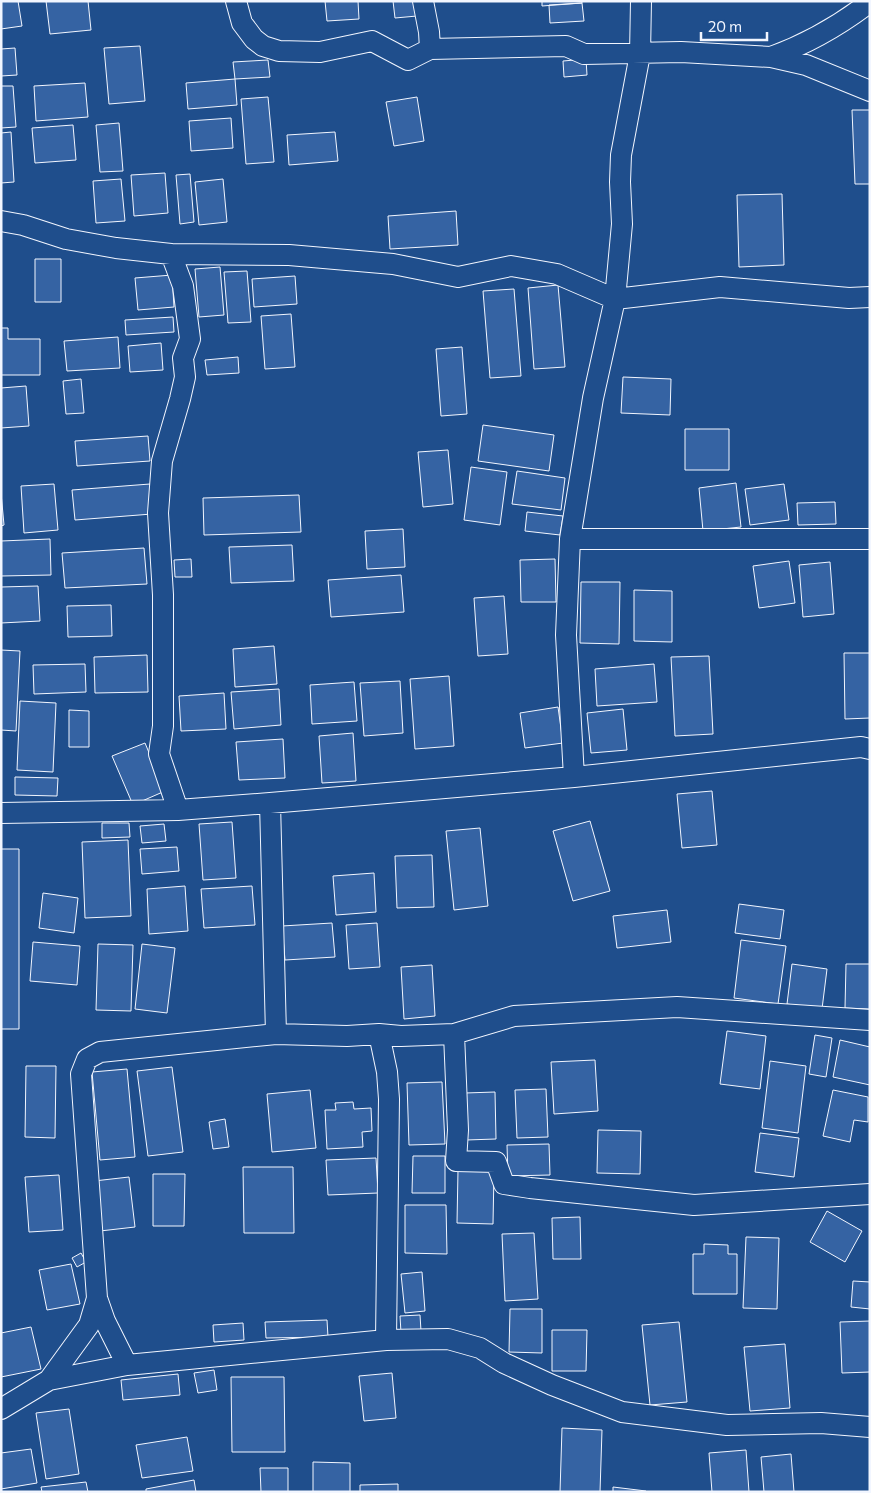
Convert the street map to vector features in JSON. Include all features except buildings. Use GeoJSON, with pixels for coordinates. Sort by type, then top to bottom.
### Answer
{"type":"FeatureCollection","features":[{"type":"Feature","properties":{"kind":"street"},"geometry":{"type":"LineString","coordinates":[[236,1],[242,23],[254,39],[263,46],[279,51],[320,52],[372,41],[408,60],[430,50],[566,46],[584,54],[681,52],[771,57],[806,65],[870,91]]}},
{"type":"Feature","properties":{"kind":"street"},"geometry":{"type":"LineString","coordinates":[[423,1],[430,50]]}},
{"type":"Feature","properties":{"kind":"street"},"geometry":{"type":"LineString","coordinates":[[574,777],[566,635],[570,539],[593,398],[616,299],[622,224],[620,182],[622,156],[640,54],[641,1]]}},
{"type":"Feature","properties":{"kind":"street"},"geometry":{"type":"LineString","coordinates":[[771,57],[799,47],[870,2]]}},
{"type":"Feature","properties":{"kind":"street"},"geometry":{"type":"LineString","coordinates":[[1,220],[66,239],[116,248],[171,254],[288,255],[393,264],[458,277],[511,266],[557,274],[616,299],[720,287],[849,298],[870,297]]}},
{"type":"Feature","properties":{"kind":"street"},"geometry":{"type":"LineString","coordinates":[[171,254],[183,286],[190,339],[183,358],[185,377],[180,399],[162,461],[158,514],[163,595],[163,726],[159,754],[178,810]]}},
{"type":"Feature","properties":{"kind":"street"},"geometry":{"type":"LineString","coordinates":[[570,539],[870,539]]}},
{"type":"Feature","properties":{"kind":"street"},"geometry":{"type":"LineString","coordinates":[[1,813],[178,810],[574,777],[861,747],[870,748]]}},
{"type":"Feature","properties":{"kind":"street"},"geometry":{"type":"LineString","coordinates":[[270,803],[276,1034]]}},
{"type":"Feature","properties":{"kind":"street"},"geometry":{"type":"LineString","coordinates":[[127,1365],[104,1322],[97,1298],[81,1074],[87,1059],[100,1052],[276,1034],[347,1036],[379,1034],[401,1036],[454,1034],[514,1016],[676,1007],[870,1020]]}},
{"type":"Feature","properties":{"kind":"street"},"geometry":{"type":"LineString","coordinates":[[379,1034],[387,1072],[389,1099],[386,1340]]}},
{"type":"Feature","properties":{"kind":"street"},"geometry":{"type":"LineString","coordinates":[[454,1034],[458,1130],[456,1162],[496,1162],[504,1184],[694,1205],[870,1194]]}},
{"type":"Feature","properties":{"kind":"street"},"geometry":{"type":"LineString","coordinates":[[48,1380],[89,1325],[97,1298]]}},
{"type":"Feature","properties":{"kind":"street"},"geometry":{"type":"LineString","coordinates":[[1,1409],[48,1380],[127,1365],[386,1340],[448,1339],[480,1348],[504,1363],[552,1385],[622,1412],[727,1426],[821,1423],[870,1427]]}}]}
